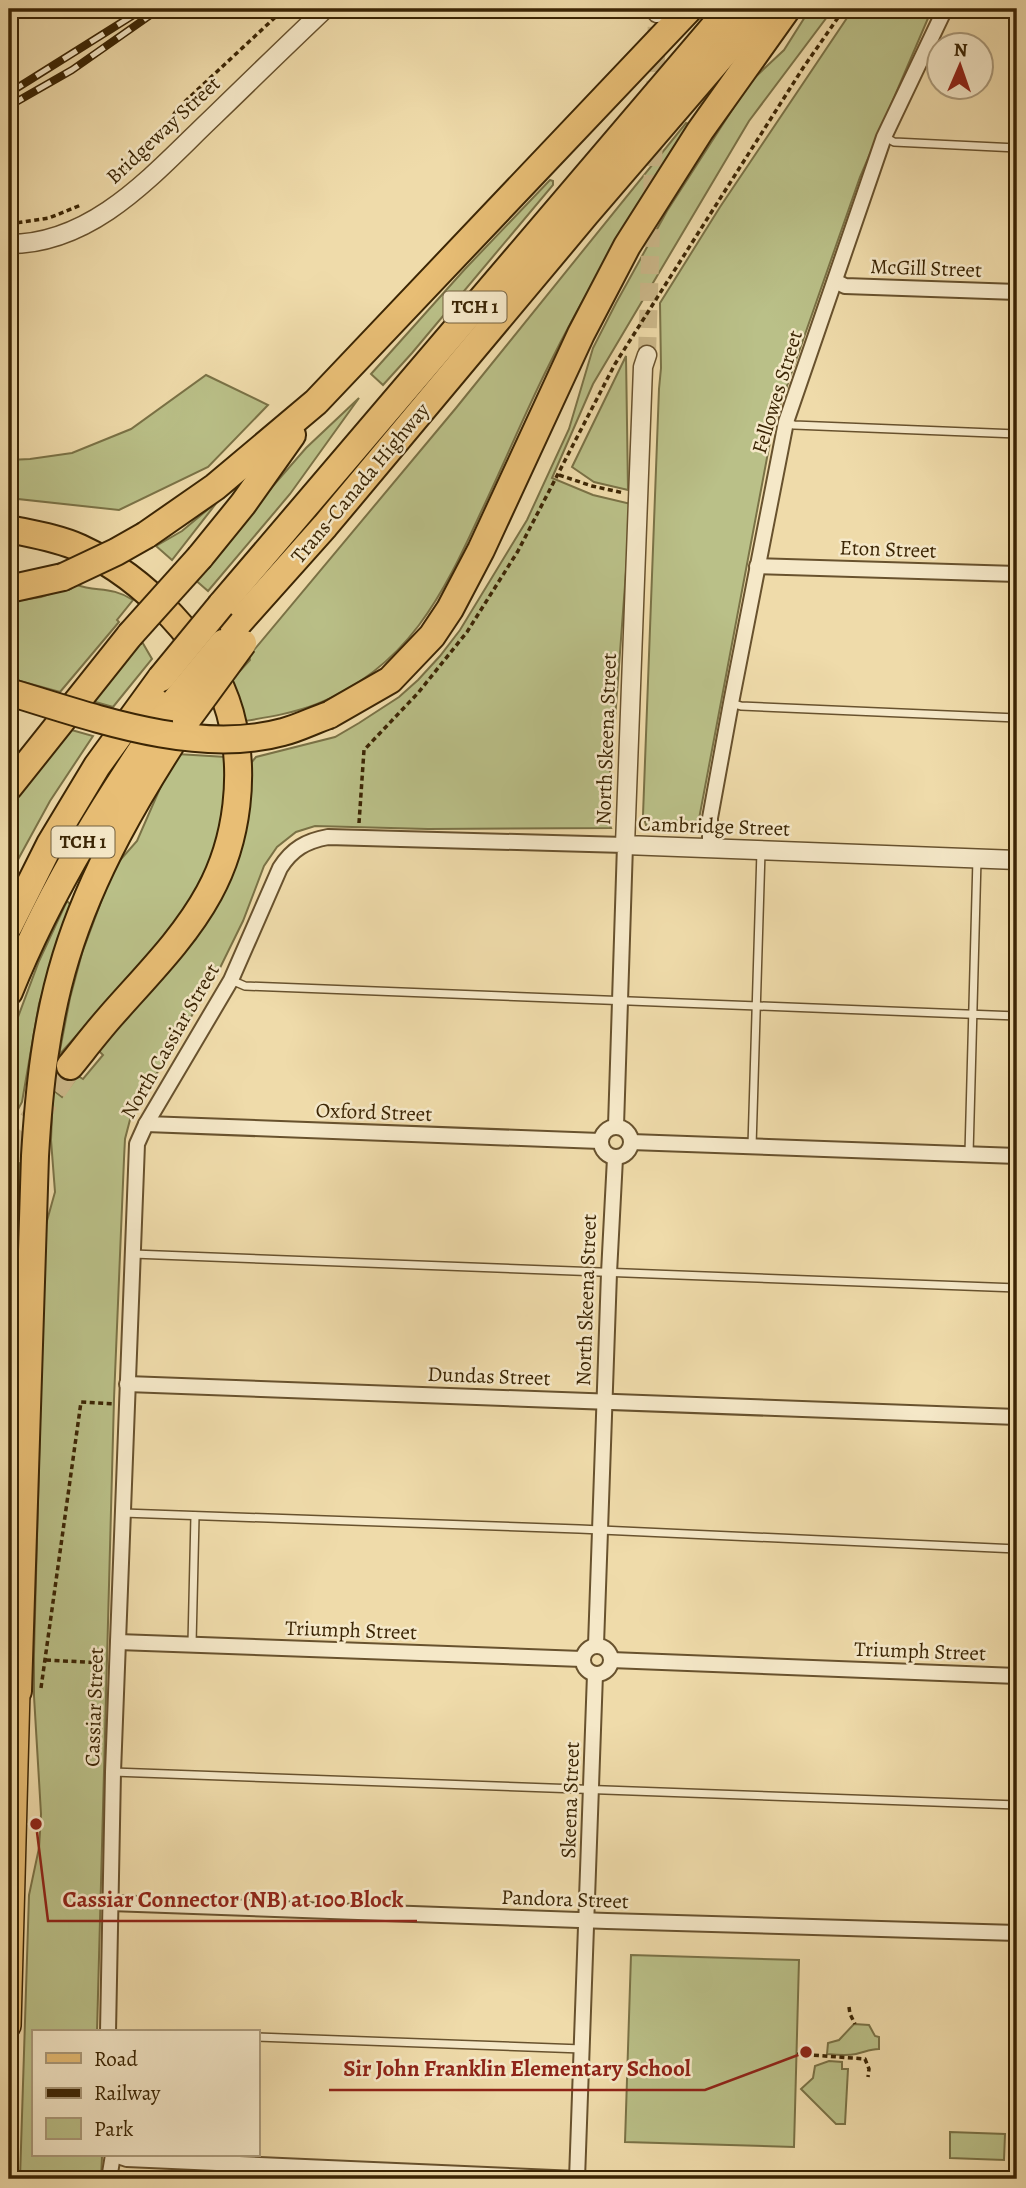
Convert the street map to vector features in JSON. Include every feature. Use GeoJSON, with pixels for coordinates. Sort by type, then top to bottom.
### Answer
{"type":"FeatureCollection","features":[{"type":"Feature","properties":{"kind":"highway"},"geometry":{"type":"LineString","coordinates":[[9,589],[63,577],[116,552],[167,523],[215,487],[316,402],[689,9]]}},
{"type":"Feature","properties":{"kind":"highway","name":"Trans-Canada Highway"},"geometry":{"type":"LineString","coordinates":[[9,926],[50,844],[90,777],[161,678],[729,9]]}},
{"type":"Feature","properties":{"kind":"highway","name":"Trans-Canada Highway"},"geometry":{"type":"LineString","coordinates":[[9,992],[21,961],[63,876],[125,773],[181,711],[325,526],[762,9]]}},
{"type":"Feature","properties":{"kind":"highway"},"geometry":{"type":"LineString","coordinates":[[9,692],[143,731],[209,738],[246,737],[283,732],[329,715],[390,680],[432,636],[450,609],[481,550],[581,334],[627,246],[700,131],[787,9]]}},
{"type":"Feature","properties":{"kind":"highway"},"geometry":{"type":"LineString","coordinates":[[9,787],[130,635],[243,504],[316,402]]}},
{"type":"Feature","properties":{"kind":"highway"},"geometry":{"type":"LineString","coordinates":[[9,529],[79,548],[121,572],[147,592],[179,625],[203,657],[226,703],[236,746],[236,803],[231,839],[208,895],[188,926],[70,1066]]}},
{"type":"Feature","properties":{"kind":"highway"},"geometry":{"type":"LineString","coordinates":[[22,1694],[34,1156],[38,1099],[49,1028],[66,956],[89,897],[181,711]]}},
{"type":"Feature","properties":{"kind":"main road"},"geometry":{"type":"LineString","coordinates":[[9,2026],[22,1694]]}},
{"type":"Feature","properties":{"kind":"street","name":"Bridgeway Street"},"geometry":{"type":"LineString","coordinates":[[9,244],[58,236],[96,219],[146,183],[325,9]]}},
{"type":"Feature","properties":{"kind":"street","name":"Fellowes Street"},"geometry":{"type":"LineString","coordinates":[[710,848],[710,818],[786,422],[884,137],[945,9]]}},
{"type":"Feature","properties":{"kind":"street","name":"McGill Street"},"geometry":{"type":"LineString","coordinates":[[835,281],[845,286],[1017,292]]}},
{"type":"Feature","properties":{"kind":"street","name":"North Skeena Street"},"geometry":{"type":"LineString","coordinates":[[616,1126],[643,367],[647,355]]}},
{"type":"Feature","properties":{"kind":"street","name":"Eton Street"},"geometry":{"type":"LineString","coordinates":[[757,566],[1017,573]]}},
{"type":"Feature","properties":{"kind":"street","name":"Cambridge Street"},"geometry":{"type":"LineString","coordinates":[[288,856],[302,844],[328,837],[1017,860]]}},
{"type":"Feature","properties":{"kind":"street","name":"North Cassiar Street"},"geometry":{"type":"LineString","coordinates":[[127,1384],[137,1144],[146,1124],[231,980],[280,868],[288,856]]}},
{"type":"Feature","properties":{"kind":"street","name":"Oxford Street"},"geometry":{"type":"LineString","coordinates":[[146,1124],[600,1141]]}},
{"type":"Feature","properties":{"kind":"street"},"geometry":{"type":"LineString","coordinates":[[616,1126],[627,1131],[631,1142],[626,1153],[615,1158],[604,1153],[600,1141],[604,1131],[616,1126]]}},
{"type":"Feature","properties":{"kind":"street"},"geometry":{"type":"LineString","coordinates":[[631,1142],[1017,1156]]}},
{"type":"Feature","properties":{"kind":"street","name":"North Skeena Street"},"geometry":{"type":"LineString","coordinates":[[605,1402],[615,1158]]}},
{"type":"Feature","properties":{"kind":"street","name":"Dundas Street"},"geometry":{"type":"LineString","coordinates":[[127,1384],[1017,1417]]}},
{"type":"Feature","properties":{"kind":"street","name":"Cassiar Street"},"geometry":{"type":"LineString","coordinates":[[108,2030],[113,1772],[127,1384]]}},
{"type":"Feature","properties":{"kind":"street"},"geometry":{"type":"LineString","coordinates":[[596,1645],[605,1402]]}},
{"type":"Feature","properties":{"kind":"street","name":"Triumph Street"},"geometry":{"type":"LineString","coordinates":[[118,1642],[582,1659]]}},
{"type":"Feature","properties":{"kind":"street"},"geometry":{"type":"LineString","coordinates":[[596,1645],[605,1648],[611,1660],[608,1669],[595,1674],[587,1671],[582,1659],[585,1651],[596,1645]]}},
{"type":"Feature","properties":{"kind":"street","name":"Triumph Street"},"geometry":{"type":"LineString","coordinates":[[611,1660],[1017,1676]]}},
{"type":"Feature","properties":{"kind":"street","name":"Skeena Street"},"geometry":{"type":"LineString","coordinates":[[577,2179],[595,1674]]}},
{"type":"Feature","properties":{"kind":"street","name":"Pandora Street"},"geometry":{"type":"LineString","coordinates":[[110,1903],[586,1921],[1017,1933]]}},
{"type":"Feature","properties":{"kind":"street"},"geometry":{"type":"LineString","coordinates":[[109,2179],[114,2156]]}},
{"type":"Feature","properties":{"kind":"street"},"geometry":{"type":"LineString","coordinates":[[116,2156],[127,2159],[577,2179]]}},
{"type":"Feature","properties":{"kind":"lane"},"geometry":{"type":"LineString","coordinates":[[884,137],[894,142],[1017,148]]}},
{"type":"Feature","properties":{"kind":"lane"},"geometry":{"type":"LineString","coordinates":[[786,422],[794,425],[1017,434]]}},
{"type":"Feature","properties":{"kind":"lane"},"geometry":{"type":"LineString","coordinates":[[731,703],[741,706],[1017,718]]}},
{"type":"Feature","properties":{"kind":"lane"},"geometry":{"type":"LineString","coordinates":[[752,1146],[761,850]]}},
{"type":"Feature","properties":{"kind":"lane"},"geometry":{"type":"LineString","coordinates":[[969,1154],[977,858]]}},
{"type":"Feature","properties":{"kind":"lane"},"geometry":{"type":"LineString","coordinates":[[231,980],[245,986],[1017,1016]]}},
{"type":"Feature","properties":{"kind":"lane"},"geometry":{"type":"LineString","coordinates":[[132,1254],[1017,1288]]}},
{"type":"Feature","properties":{"kind":"lane"},"geometry":{"type":"LineString","coordinates":[[122,1513],[1017,1549]]}},
{"type":"Feature","properties":{"kind":"lane"},"geometry":{"type":"LineString","coordinates":[[191,1645],[195,1516]]}},
{"type":"Feature","properties":{"kind":"lane"},"geometry":{"type":"LineString","coordinates":[[113,1772],[1017,1805]]}},
{"type":"Feature","properties":{"kind":"lane"},"geometry":{"type":"LineString","coordinates":[[259,2037],[582,2049]]}},
{"type":"Feature","properties":{"kind":"path"},"geometry":{"type":"LineString","coordinates":[[116,182],[152,147],[178,108],[284,9]]}},
{"type":"Feature","properties":{"kind":"path"},"geometry":{"type":"LineString","coordinates":[[629,495],[559,475],[615,364],[803,68],[844,9]]}},
{"type":"Feature","properties":{"kind":"path"},"geometry":{"type":"LineString","coordinates":[[9,224],[49,218],[86,203]]}},
{"type":"Feature","properties":{"kind":"path"},"geometry":{"type":"LineString","coordinates":[[22,1694],[46,1660],[81,1402],[114,1404]]}},
{"type":"Feature","properties":{"kind":"path"},"geometry":{"type":"LineString","coordinates":[[46,1660],[105,1663]]}},
{"type":"Feature","properties":{"kind":"path"},"geometry":{"type":"LineString","coordinates":[[849,2007],[855,2024]]}},
{"type":"Feature","properties":{"kind":"path"},"geometry":{"type":"LineString","coordinates":[[797,2054],[865,2059],[869,2069],[868,2077]]}},
{"type":"Feature","properties":{"kind":"green space"},"geometry":{"type":"Polygon","coordinates":[[[810,9],[833,9],[749,121],[593,384],[552,478],[593,495],[631,504],[615,720],[612,725],[608,821],[611,828],[428,829],[315,826],[296,832],[277,847],[264,866],[243,921],[217,974],[131,1116],[125,1139],[114,1399],[97,2030],[32,2030],[32,2156],[101,2156],[101,2179],[20,2179],[29,1895],[39,1848],[41,1814],[34,1654],[45,1228],[55,1192],[51,1140],[53,1090],[62,1097],[78,1076],[83,1079],[103,1055],[97,1049],[160,977],[250,772],[251,763],[256,757],[335,737],[359,723],[399,697],[418,680],[460,630],[527,520],[569,429],[593,348],[667,211],[750,82],[784,50],[810,9]]]}},
{"type":"Feature","properties":{"kind":"green space"},"geometry":{"type":"Polygon","coordinates":[[[853,9],[932,9],[860,177],[773,426],[699,819],[687,827],[646,825],[643,815],[661,368],[660,303],[720,207],[853,9]]]}},
{"type":"Feature","properties":{"kind":"green space"},"geometry":{"type":"Polygon","coordinates":[[[686,123],[692,126],[580,305],[539,385],[467,543],[419,625],[399,649],[349,689],[308,707],[245,721],[228,684],[686,123]]]}},
{"type":"Feature","properties":{"kind":"green space"},"geometry":{"type":"Polygon","coordinates":[[[550,180],[553,185],[383,385],[371,374],[465,269],[550,180]]]}},
{"type":"Feature","properties":{"kind":"green space"},"geometry":{"type":"Polygon","coordinates":[[[626,356],[628,490],[594,482],[572,467],[626,356]]]}},
{"type":"Feature","properties":{"kind":"green space"},"geometry":{"type":"Polygon","coordinates":[[[206,375],[268,405],[208,467],[119,510],[9,498],[9,460],[72,453],[131,429],[206,375]]]}},
{"type":"Feature","properties":{"kind":"green space"},"geometry":{"type":"Polygon","coordinates":[[[359,398],[290,494],[208,591],[193,578],[306,448],[359,398]]]}},
{"type":"Feature","properties":{"kind":"green space"},"geometry":{"type":"Polygon","coordinates":[[[218,501],[172,560],[156,546],[182,531],[218,501]]]}},
{"type":"Feature","properties":{"kind":"green space"},"geometry":{"type":"Polygon","coordinates":[[[77,585],[111,591],[133,600],[117,620],[119,622],[60,692],[9,678],[9,602],[41,597],[77,585]]]}},
{"type":"Feature","properties":{"kind":"green space"},"geometry":{"type":"Polygon","coordinates":[[[141,640],[152,659],[113,707],[92,701],[141,640]]]}},
{"type":"Feature","properties":{"kind":"green space"},"geometry":{"type":"Polygon","coordinates":[[[68,729],[93,736],[50,801],[9,876],[9,803],[68,729]]]}},
{"type":"Feature","properties":{"kind":"green space"},"geometry":{"type":"Polygon","coordinates":[[[177,754],[226,757],[223,817],[208,871],[185,910],[158,945],[59,1055],[82,953],[114,867],[137,841],[177,754]]]}},
{"type":"Feature","properties":{"kind":"green space"},"geometry":{"type":"Polygon","coordinates":[[[67,901],[71,905],[39,1004],[22,1102],[9,1126],[9,1041],[39,961],[67,901]]]}},
{"type":"Feature","properties":{"kind":"green space"},"geometry":{"type":"Polygon","coordinates":[[[18,1162],[20,1164],[9,1502],[9,1180],[18,1162]]]}},
{"type":"Feature","properties":{"kind":"green space"},"geometry":{"type":"Polygon","coordinates":[[[631,1955],[799,1960],[794,2147],[625,2142],[631,1955]]]}},
{"type":"Feature","properties":{"kind":"green space"},"geometry":{"type":"Polygon","coordinates":[[[854,2024],[869,2025],[875,2036],[879,2037],[879,2049],[849,2055],[827,2054],[828,2043],[839,2040],[854,2024]]]}},
{"type":"Feature","properties":{"kind":"green space"},"geometry":{"type":"Polygon","coordinates":[[[829,2061],[842,2062],[842,2069],[848,2069],[845,2124],[836,2124],[801,2089],[813,2078],[815,2066],[829,2061]]]}},
{"type":"Feature","properties":{"kind":"green space"},"geometry":{"type":"Polygon","coordinates":[[[950,2132],[1005,2134],[1004,2160],[950,2158],[950,2132]]]}},
{"type":"Feature","properties":{"kind":"tunnel"},"geometry":{"type":"LineString","coordinates":[[655,99],[657,13]]}},
{"type":"Feature","properties":{"kind":"tunnel"},"geometry":{"type":"LineString","coordinates":[[647,355],[654,134]]}},
{"type":"Feature","properties":{"kind":"tunnel"},"geometry":{"type":"LineString","coordinates":[[9,1154],[70,1066]]}},
{"type":"Feature","properties":{"kind":"railway"},"geometry":{"type":"LineString","coordinates":[[9,93],[143,9]]}},
{"type":"Feature","properties":{"kind":"railway"},"geometry":{"type":"LineString","coordinates":[[9,106],[72,70],[159,9]]}},
{"type":"Feature","properties":{"kind":"place","name":"Cassiar Connector (NB) at 100 Block"},"geometry":{"type":"Point","coordinates":[36,1824]}},
{"type":"Feature","properties":{"kind":"place","name":"Sir John Franklin Elementary School"},"geometry":{"type":"Point","coordinates":[806,2052]}}]}
